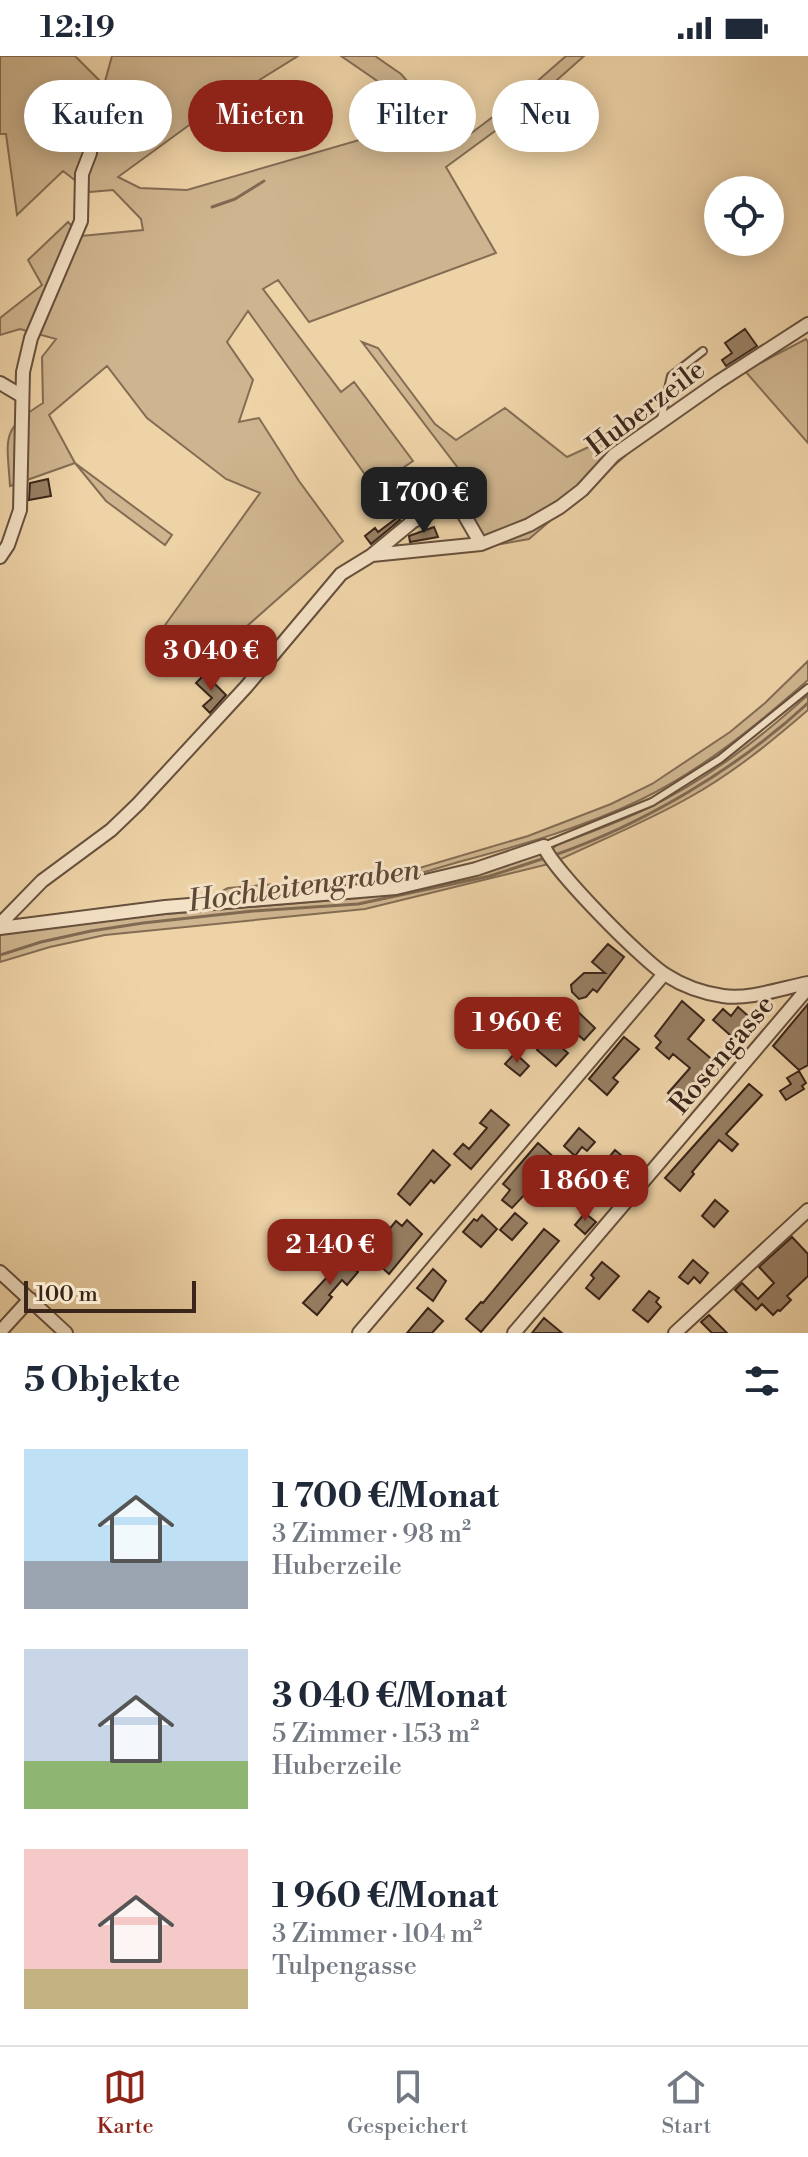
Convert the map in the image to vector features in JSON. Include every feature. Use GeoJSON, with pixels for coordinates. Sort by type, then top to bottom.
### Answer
{"type":"FeatureCollection","features":[{"type":"Feature","properties":{"kind":"street"},"geometry":{"type":"LineString","coordinates":[[0,557],[8,545],[20,510],[23,372],[31,338],[81,221],[82,174],[90,153]]}},
{"type":"Feature","properties":{"kind":"street","name":"Huberzeile"},"geometry":{"type":"LineString","coordinates":[[0,926],[6,915],[42,881],[111,830],[138,804],[246,687],[341,574],[372,555],[481,544],[529,525],[582,490],[614,455],[808,324]]}},
{"type":"Feature","properties":{"kind":"street"},"geometry":{"type":"LineString","coordinates":[[0,383],[22,396]]}},
{"type":"Feature","properties":{"kind":"street"},"geometry":{"type":"LineString","coordinates":[[372,555],[412,522],[449,503],[459,506],[481,544]]}},
{"type":"Feature","properties":{"kind":"street"},"geometry":{"type":"LineString","coordinates":[[0,926],[165,907],[396,888],[547,853],[574,887],[664,974],[693,989],[726,997],[808,986]]}},
{"type":"Feature","properties":{"kind":"street"},"geometry":{"type":"LineString","coordinates":[[359,1333],[664,974]]}},
{"type":"Feature","properties":{"kind":"street","name":"Rosengasse"},"geometry":{"type":"LineString","coordinates":[[514,1333],[808,986]]}},
{"type":"Feature","properties":{"kind":"street"},"geometry":{"type":"LineString","coordinates":[[675,1333],[808,1210]]}},
{"type":"Feature","properties":{"kind":"street"},"geometry":{"type":"LineString","coordinates":[[0,1272],[66,1333]]}},
{"type":"Feature","properties":{"kind":"street"},"geometry":{"type":"LineString","coordinates":[[0,1332],[30,1299]]}},
{"type":"Feature","properties":{"kind":"lane"},"geometry":{"type":"LineString","coordinates":[[660,422],[671,376],[703,351]]}},
{"type":"Feature","properties":{"kind":"lane"},"geometry":{"type":"LineString","coordinates":[[547,853],[652,802],[720,759],[808,688]]}},
{"type":"Feature","properties":{"kind":"shaded area"},"geometry":{"type":"Polygon","coordinates":[[[0,56],[75,56],[99,80],[24,80],[24,152],[152,152],[118,177],[140,188],[187,190],[318,152],[333,152],[333,148],[349,143],[349,152],[466,152],[446,167],[496,253],[309,322],[278,280],[263,289],[341,392],[354,382],[413,461],[391,476],[406,495],[389,508],[248,311],[227,342],[253,380],[239,422],[259,418],[299,481],[343,541],[194,673],[155,639],[260,493],[226,479],[147,418],[107,366],[49,415],[75,463],[10,486],[9,436],[19,420],[43,403],[42,357],[56,339],[20,329],[0,335],[0,318],[42,285],[28,260],[68,222],[81,236],[143,230],[141,219],[113,190],[90,192],[63,171],[17,215],[6,134],[0,134],[0,56]]]}},
{"type":"Feature","properties":{"kind":"shaded area"},"geometry":{"type":"Polygon","coordinates":[[[112,56],[298,56],[259,80],[188,80],[188,126],[172,138],[172,80],[105,80],[112,56]]]}},
{"type":"Feature","properties":{"kind":"shaded area"},"geometry":{"type":"Polygon","coordinates":[[[341,56],[375,56],[406,80],[376,80],[341,56]]]}},
{"type":"Feature","properties":{"kind":"shaded area"},"geometry":{"type":"Polygon","coordinates":[[[566,56],[584,56],[557,80],[539,80],[566,56]]]}},
{"type":"Feature","properties":{"kind":"shaded area"},"geometry":{"type":"Polygon","coordinates":[[[492,118],[492,133],[476,145],[476,130],[492,118]]]}},
{"type":"Feature","properties":{"kind":"shaded area"},"geometry":{"type":"Polygon","coordinates":[[[806,339],[808,342],[808,443],[745,371],[806,339]]]}},
{"type":"Feature","properties":{"kind":"shaded area"},"geometry":{"type":"Polygon","coordinates":[[[362,342],[378,348],[435,424],[456,440],[505,408],[567,457],[606,439],[625,456],[529,539],[490,546],[465,506],[461,472],[362,342]]]}},
{"type":"Feature","properties":{"kind":"shaded area"},"geometry":{"type":"Polygon","coordinates":[[[75,463],[172,535],[165,545],[106,501],[75,463]]]}},
{"type":"Feature","properties":{"kind":"shaded area"},"geometry":{"type":"Polygon","coordinates":[[[808,661],[808,680],[728,746],[663,788],[597,819],[530,842],[398,879],[288,892],[222,895],[222,891],[228,888],[399,874],[528,836],[611,804],[652,784],[730,732],[808,661]]]}},
{"type":"Feature","properties":{"kind":"shaded area"},"geometry":{"type":"Polygon","coordinates":[[[808,695],[808,710],[721,778],[658,814],[557,861],[553,848],[557,845],[670,797],[752,742],[808,695]]]}},
{"type":"Feature","properties":{"kind":"shaded area"},"geometry":{"type":"Polygon","coordinates":[[[541,854],[549,864],[365,909],[105,935],[0,962],[0,935],[3,934],[130,917],[359,898],[541,854]]]}},
{"type":"Feature","properties":{"kind":"building"},"geometry":{"type":"Polygon","coordinates":[[[745,329],[757,346],[726,366],[722,360],[732,353],[725,343],[745,329]]]}},
{"type":"Feature","properties":{"kind":"building"},"geometry":{"type":"Polygon","coordinates":[[[415,469],[425,483],[411,492],[401,478],[415,469]]]}},
{"type":"Feature","properties":{"kind":"building"},"geometry":{"type":"Polygon","coordinates":[[[48,479],[51,496],[29,500],[30,483],[48,479]]]}},
{"type":"Feature","properties":{"kind":"building"},"geometry":{"type":"Polygon","coordinates":[[[398,517],[400,520],[371,544],[365,536],[375,528],[378,532],[398,517]]]}},
{"type":"Feature","properties":{"kind":"building"},"geometry":{"type":"Polygon","coordinates":[[[434,527],[438,537],[410,542],[409,536],[434,527]]]}},
{"type":"Feature","properties":{"kind":"building"},"geometry":{"type":"Polygon","coordinates":[[[205,674],[226,695],[210,713],[203,706],[212,698],[196,683],[205,674]]]}},
{"type":"Feature","properties":{"kind":"building"},"geometry":{"type":"Polygon","coordinates":[[[608,944],[624,957],[597,992],[593,989],[586,997],[579,999],[572,992],[571,985],[584,973],[605,973],[592,962],[608,944]]]}},
{"type":"Feature","properties":{"kind":"building"},"geometry":{"type":"Polygon","coordinates":[[[682,1001],[704,1020],[688,1039],[714,1061],[678,1102],[668,1093],[690,1068],[673,1054],[669,1059],[656,1048],[661,1042],[655,1036],[682,1001]]]}},
{"type":"Feature","properties":{"kind":"building"},"geometry":{"type":"Polygon","coordinates":[[[808,1004],[808,1065],[799,1070],[773,1046],[808,1004]]]}},
{"type":"Feature","properties":{"kind":"building"},"geometry":{"type":"Polygon","coordinates":[[[738,1007],[755,1022],[738,1042],[713,1020],[723,1009],[731,1016],[738,1007]]]}},
{"type":"Feature","properties":{"kind":"building"},"geometry":{"type":"Polygon","coordinates":[[[574,1008],[595,1028],[584,1040],[576,1033],[562,1048],[568,1053],[556,1066],[537,1050],[574,1008]]]}},
{"type":"Feature","properties":{"kind":"building"},"geometry":{"type":"Polygon","coordinates":[[[624,1037],[639,1049],[613,1078],[618,1082],[607,1095],[589,1079],[624,1037]]]}},
{"type":"Feature","properties":{"kind":"building"},"geometry":{"type":"Polygon","coordinates":[[[515,1053],[529,1066],[520,1076],[505,1064],[515,1053]]]}},
{"type":"Feature","properties":{"kind":"building"},"geometry":{"type":"Polygon","coordinates":[[[799,1071],[806,1083],[802,1086],[804,1089],[786,1100],[780,1091],[791,1084],[787,1078],[799,1071]]]}},
{"type":"Feature","properties":{"kind":"building"},"geometry":{"type":"Polygon","coordinates":[[[749,1084],[762,1095],[726,1134],[738,1144],[732,1151],[719,1140],[680,1191],[665,1178],[749,1084]]]}},
{"type":"Feature","properties":{"kind":"building"},"geometry":{"type":"Polygon","coordinates":[[[491,1110],[509,1125],[471,1169],[454,1154],[463,1144],[469,1149],[487,1128],[480,1123],[491,1110]]]}},
{"type":"Feature","properties":{"kind":"building"},"geometry":{"type":"Polygon","coordinates":[[[579,1128],[595,1142],[587,1151],[582,1147],[575,1156],[564,1146],[579,1128]]]}},
{"type":"Feature","properties":{"kind":"building"},"geometry":{"type":"Polygon","coordinates":[[[538,1143],[557,1160],[512,1208],[502,1200],[510,1190],[503,1184],[538,1143]]]}},
{"type":"Feature","properties":{"kind":"building"},"geometry":{"type":"Polygon","coordinates":[[[433,1150],[450,1165],[434,1183],[431,1180],[410,1205],[398,1194],[433,1150]]]}},
{"type":"Feature","properties":{"kind":"building"},"geometry":{"type":"Polygon","coordinates":[[[615,1150],[634,1166],[622,1180],[612,1171],[608,1175],[600,1168],[615,1150]]]}},
{"type":"Feature","properties":{"kind":"building"},"geometry":{"type":"Polygon","coordinates":[[[715,1200],[728,1211],[714,1227],[702,1216],[715,1200]]]}},
{"type":"Feature","properties":{"kind":"building"},"geometry":{"type":"Polygon","coordinates":[[[515,1213],[527,1223],[512,1240],[500,1230],[515,1213]]]}},
{"type":"Feature","properties":{"kind":"building"},"geometry":{"type":"Polygon","coordinates":[[[585,1213],[596,1222],[585,1234],[575,1225],[585,1213]]]}},
{"type":"Feature","properties":{"kind":"building"},"geometry":{"type":"Polygon","coordinates":[[[482,1215],[497,1229],[481,1247],[463,1232],[482,1215]]]}},
{"type":"Feature","properties":{"kind":"building"},"geometry":{"type":"Polygon","coordinates":[[[407,1220],[422,1234],[389,1274],[377,1263],[380,1260],[373,1253],[396,1221],[402,1226],[407,1220]]]}},
{"type":"Feature","properties":{"kind":"building"},"geometry":{"type":"Polygon","coordinates":[[[544,1229],[559,1241],[481,1332],[466,1319],[544,1229]]]}},
{"type":"Feature","properties":{"kind":"building"},"geometry":{"type":"Polygon","coordinates":[[[792,1237],[808,1254],[808,1276],[787,1296],[791,1300],[780,1311],[773,1315],[762,1304],[756,1310],[735,1290],[742,1283],[758,1299],[774,1283],[759,1267],[792,1237]]]}},
{"type":"Feature","properties":{"kind":"building"},"geometry":{"type":"Polygon","coordinates":[[[343,1260],[358,1272],[347,1285],[342,1280],[317,1315],[303,1303],[343,1260]]]}},
{"type":"Feature","properties":{"kind":"building"},"geometry":{"type":"Polygon","coordinates":[[[693,1260],[708,1273],[700,1283],[694,1277],[688,1284],[679,1277],[693,1260]]]}},
{"type":"Feature","properties":{"kind":"building"},"geometry":{"type":"Polygon","coordinates":[[[602,1262],[619,1276],[599,1299],[586,1288],[594,1278],[591,1275],[602,1262]]]}},
{"type":"Feature","properties":{"kind":"building"},"geometry":{"type":"Polygon","coordinates":[[[433,1269],[446,1281],[433,1301],[417,1288],[433,1269]]]}},
{"type":"Feature","properties":{"kind":"building"},"geometry":{"type":"Polygon","coordinates":[[[649,1291],[659,1298],[656,1302],[661,1307],[648,1322],[633,1310],[649,1291]]]}},
{"type":"Feature","properties":{"kind":"building"},"geometry":{"type":"Polygon","coordinates":[[[428,1308],[443,1321],[432,1333],[407,1333],[428,1308]]]}},
{"type":"Feature","properties":{"kind":"building"},"geometry":{"type":"Polygon","coordinates":[[[709,1315],[727,1333],[712,1333],[701,1322],[709,1315]]]}},
{"type":"Feature","properties":{"kind":"building"},"geometry":{"type":"Polygon","coordinates":[[[544,1318],[562,1333],[532,1333],[544,1318]]]}},
{"type":"Feature","properties":{"kind":"waterway"},"geometry":{"type":"LineString","coordinates":[[212,207],[235,199],[264,181]]}},
{"type":"Feature","properties":{"kind":"waterway","name":"Hochleitengraben"},"geometry":{"type":"LineString","coordinates":[[552,856],[621,828],[688,792],[751,750],[808,703]]}},
{"type":"Feature","properties":{"kind":"waterway","name":"Hochleitengraben"},"geometry":{"type":"LineString","coordinates":[[0,955],[41,942],[143,923],[358,904],[490,876],[545,858]]}}]}
